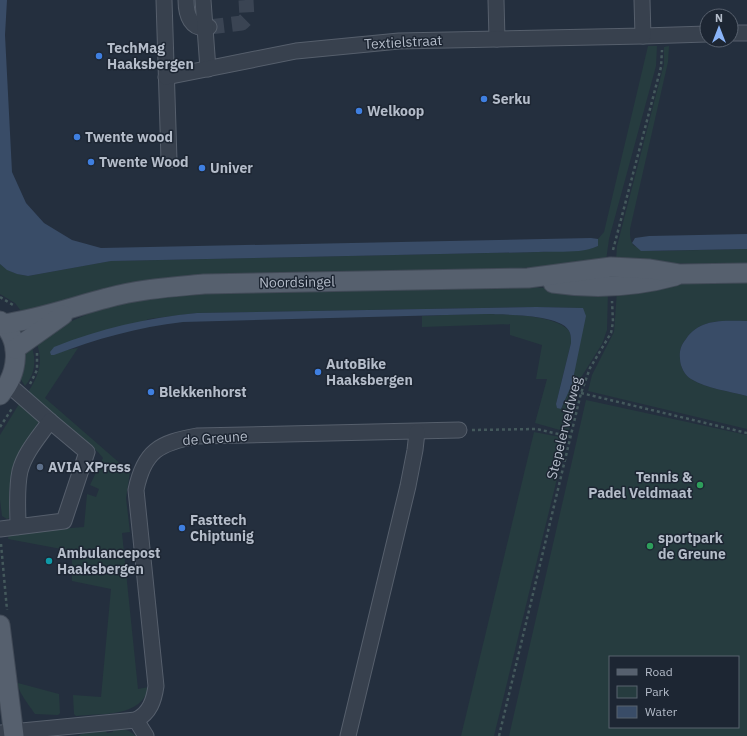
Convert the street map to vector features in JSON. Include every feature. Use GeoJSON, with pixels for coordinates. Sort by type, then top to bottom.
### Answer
{"type":"FeatureCollection","features":[{"type":"Feature","properties":{"kind":"main road","name":"Noordsingel"},"geometry":{"type":"LineString","coordinates":[[2,323],[24,321],[69,310],[108,298],[153,289],[204,284],[528,278],[611,267],[650,269],[680,274],[747,273]]}},
{"type":"Feature","properties":{"kind":"main road","name":"Noordsingel"},"geometry":{"type":"LineString","coordinates":[[528,278],[570,285],[611,286],[651,282],[680,274]]}},
{"type":"Feature","properties":{"kind":"main road","name":"Noordsingel"},"geometry":{"type":"LineString","coordinates":[[15,349],[69,310]]}},
{"type":"Feature","properties":{"kind":"main road"},"geometry":{"type":"LineString","coordinates":[[2,323],[11,335],[15,349],[16,366],[4,390]]}},
{"type":"Feature","properties":{"kind":"main road"},"geometry":{"type":"LineString","coordinates":[[0,625],[9,734]]}},
{"type":"Feature","properties":{"kind":"street"},"geometry":{"type":"LineString","coordinates":[[164,0],[169,160]]}},
{"type":"Feature","properties":{"kind":"street"},"geometry":{"type":"LineString","coordinates":[[186,0],[186,10],[190,22],[194,25],[207,27]]}},
{"type":"Feature","properties":{"kind":"street"},"geometry":{"type":"LineString","coordinates":[[203,0],[207,27],[208,69]]}},
{"type":"Feature","properties":{"kind":"street"},"geometry":{"type":"LineString","coordinates":[[496,0],[497,39]]}},
{"type":"Feature","properties":{"kind":"street"},"geometry":{"type":"LineString","coordinates":[[642,0],[643,36]]}},
{"type":"Feature","properties":{"kind":"street","name":"Textielstraat"},"geometry":{"type":"LineString","coordinates":[[166,77],[296,51],[399,41],[699,34]]}},
{"type":"Feature","properties":{"kind":"street"},"geometry":{"type":"LineString","coordinates":[[0,529],[64,521],[87,452],[50,421],[4,390]]}},
{"type":"Feature","properties":{"kind":"street"},"geometry":{"type":"LineString","coordinates":[[18,527],[20,472],[29,451],[50,421]]}},
{"type":"Feature","properties":{"kind":"street","name":"de Greune"},"geometry":{"type":"LineString","coordinates":[[136,720],[143,716],[154,700],[156,686],[136,490],[140,471],[147,458],[166,444],[176,440],[197,436],[459,430]]}},
{"type":"Feature","properties":{"kind":"street"},"geometry":{"type":"LineString","coordinates":[[348,736],[408,486],[416,450],[417,432]]}},
{"type":"Feature","properties":{"kind":"street"},"geometry":{"type":"LineString","coordinates":[[9,734],[136,720],[146,736]]}},
{"type":"Feature","properties":{"kind":"path"},"geometry":{"type":"LineString","coordinates":[[611,267],[612,254],[661,67],[661,35]]}},
{"type":"Feature","properties":{"kind":"path","name":"Stepelerveldweg"},"geometry":{"type":"LineString","coordinates":[[498,736],[582,393],[590,368],[608,340],[612,328],[611,286]]}},
{"type":"Feature","properties":{"kind":"path"},"geometry":{"type":"LineString","coordinates":[[582,393],[747,432]]}},
{"type":"Feature","properties":{"kind":"path"},"geometry":{"type":"LineString","coordinates":[[459,430],[537,429],[571,437]]}},
{"type":"Feature","properties":{"kind":"green space"},"geometry":{"type":"Polygon","coordinates":[[[648,46],[657,46],[656,66],[609,239],[606,261],[604,262],[494,270],[166,278],[142,281],[24,315],[15,303],[0,294],[0,264],[13,272],[28,276],[110,261],[538,252],[592,248],[598,246],[598,239],[604,232],[648,46]]]}},
{"type":"Feature","properties":{"kind":"green space"},"geometry":{"type":"Polygon","coordinates":[[[669,46],[668,62],[630,229],[631,240],[634,246],[653,251],[747,249],[747,264],[616,261],[617,246],[664,64],[664,47],[669,46]]]}},
{"type":"Feature","properties":{"kind":"green space"},"geometry":{"type":"Polygon","coordinates":[[[747,282],[747,321],[722,321],[698,327],[684,341],[680,356],[683,370],[691,379],[711,387],[747,396],[747,429],[588,391],[592,375],[614,332],[617,291],[679,284],[747,282]]]}},
{"type":"Feature","properties":{"kind":"green space"},"geometry":{"type":"Polygon","coordinates":[[[529,287],[608,291],[607,330],[602,344],[582,376],[569,430],[567,432],[535,423],[547,379],[536,379],[542,345],[510,335],[510,324],[422,327],[422,316],[477,314],[522,315],[543,318],[559,323],[569,331],[571,335],[571,343],[556,404],[561,409],[572,384],[583,308],[536,307],[197,313],[149,319],[66,350],[78,348],[45,398],[130,472],[126,498],[130,532],[122,533],[138,689],[149,687],[145,697],[138,704],[129,709],[108,714],[76,716],[74,714],[73,695],[101,697],[111,589],[72,581],[72,551],[8,539],[9,533],[84,527],[87,494],[96,497],[99,489],[90,485],[103,458],[98,452],[28,392],[35,380],[40,362],[40,355],[36,342],[58,327],[97,310],[130,301],[188,293],[529,287]]]}},
{"type":"Feature","properties":{"kind":"green space"},"geometry":{"type":"Polygon","coordinates":[[[31,345],[34,356],[34,367],[31,377],[25,386],[20,378],[21,356],[31,345]]]}},
{"type":"Feature","properties":{"kind":"green space","name":"sportpark de Greune"},"geometry":{"type":"Polygon","coordinates":[[[586,400],[747,435],[747,736],[509,736],[586,400]]]}},
{"type":"Feature","properties":{"kind":"green space"},"geometry":{"type":"Polygon","coordinates":[[[19,404],[38,420],[38,423],[23,447],[13,470],[9,492],[9,518],[7,519],[2,516],[0,500],[0,435],[19,404]]]}},
{"type":"Feature","properties":{"kind":"green space"},"geometry":{"type":"Polygon","coordinates":[[[534,432],[565,438],[566,442],[494,736],[461,736],[534,432]]]}},
{"type":"Feature","properties":{"kind":"green space"},"geometry":{"type":"Polygon","coordinates":[[[18,683],[59,694],[60,713],[58,715],[35,714],[22,694],[18,683]]]}},
{"type":"Feature","properties":{"kind":"green space"},"geometry":{"type":"Polygon","coordinates":[[[105,728],[107,733],[113,732],[113,728],[119,728],[128,730],[136,736],[78,736],[83,733],[105,728]]]}},
{"type":"Feature","properties":{"kind":"water"},"geometry":{"type":"Polygon","coordinates":[[[0,0],[7,0],[5,35],[12,172],[26,203],[44,223],[72,240],[101,248],[591,238],[598,239],[598,246],[591,249],[568,252],[111,261],[28,276],[7,270],[0,264],[0,0]]]}},
{"type":"Feature","properties":{"kind":"water"},"geometry":{"type":"Polygon","coordinates":[[[747,234],[747,249],[641,251],[632,243],[635,238],[649,236],[747,234]]]}},
{"type":"Feature","properties":{"kind":"water"},"geometry":{"type":"Polygon","coordinates":[[[536,307],[583,308],[586,316],[572,384],[561,409],[557,408],[556,404],[571,343],[570,333],[565,326],[557,322],[532,316],[485,314],[183,322],[117,334],[54,355],[51,355],[50,352],[54,347],[107,329],[142,321],[197,313],[536,307]]]}},
{"type":"Feature","properties":{"kind":"water"},"geometry":{"type":"Polygon","coordinates":[[[747,321],[747,396],[704,385],[687,376],[680,362],[680,353],[683,344],[692,332],[698,327],[714,322],[747,321]]]}},
{"type":"Feature","properties":{"kind":"tunnel"},"geometry":{"type":"LineString","coordinates":[[209,27],[242,23],[247,18],[246,0]]}},
{"type":"Feature","properties":{"kind":"place","name":"TechMag Haaksbergen"},"geometry":{"type":"Point","coordinates":[99,56]}},
{"type":"Feature","properties":{"kind":"place","name":"Serku"},"geometry":{"type":"Point","coordinates":[484,99]}},
{"type":"Feature","properties":{"kind":"place","name":"Welkoop"},"geometry":{"type":"Point","coordinates":[359,111]}},
{"type":"Feature","properties":{"kind":"place","name":"Twente wood"},"geometry":{"type":"Point","coordinates":[77,137]}},
{"type":"Feature","properties":{"kind":"place","name":"Twente Wood"},"geometry":{"type":"Point","coordinates":[91,162]}},
{"type":"Feature","properties":{"kind":"place","name":"Univer"},"geometry":{"type":"Point","coordinates":[202,168]}},
{"type":"Feature","properties":{"kind":"place","name":"AutoBike Haaksbergen"},"geometry":{"type":"Point","coordinates":[318,372]}},
{"type":"Feature","properties":{"kind":"place","name":"Blekkenhorst"},"geometry":{"type":"Point","coordinates":[151,392]}},
{"type":"Feature","properties":{"kind":"place","name":"AVIA XPress"},"geometry":{"type":"Point","coordinates":[40,467]}},
{"type":"Feature","properties":{"kind":"place","name":"Tennis & Padel Veldmaat"},"geometry":{"type":"Point","coordinates":[700,485]}},
{"type":"Feature","properties":{"kind":"place","name":"Fasttech Chiptunig"},"geometry":{"type":"Point","coordinates":[182,528]}},
{"type":"Feature","properties":{"kind":"place","name":"sportpark de Greune"},"geometry":{"type":"Point","coordinates":[650,546]}},
{"type":"Feature","properties":{"kind":"place","name":"Ambulancepost Haaksbergen"},"geometry":{"type":"Point","coordinates":[49,561]}}]}
